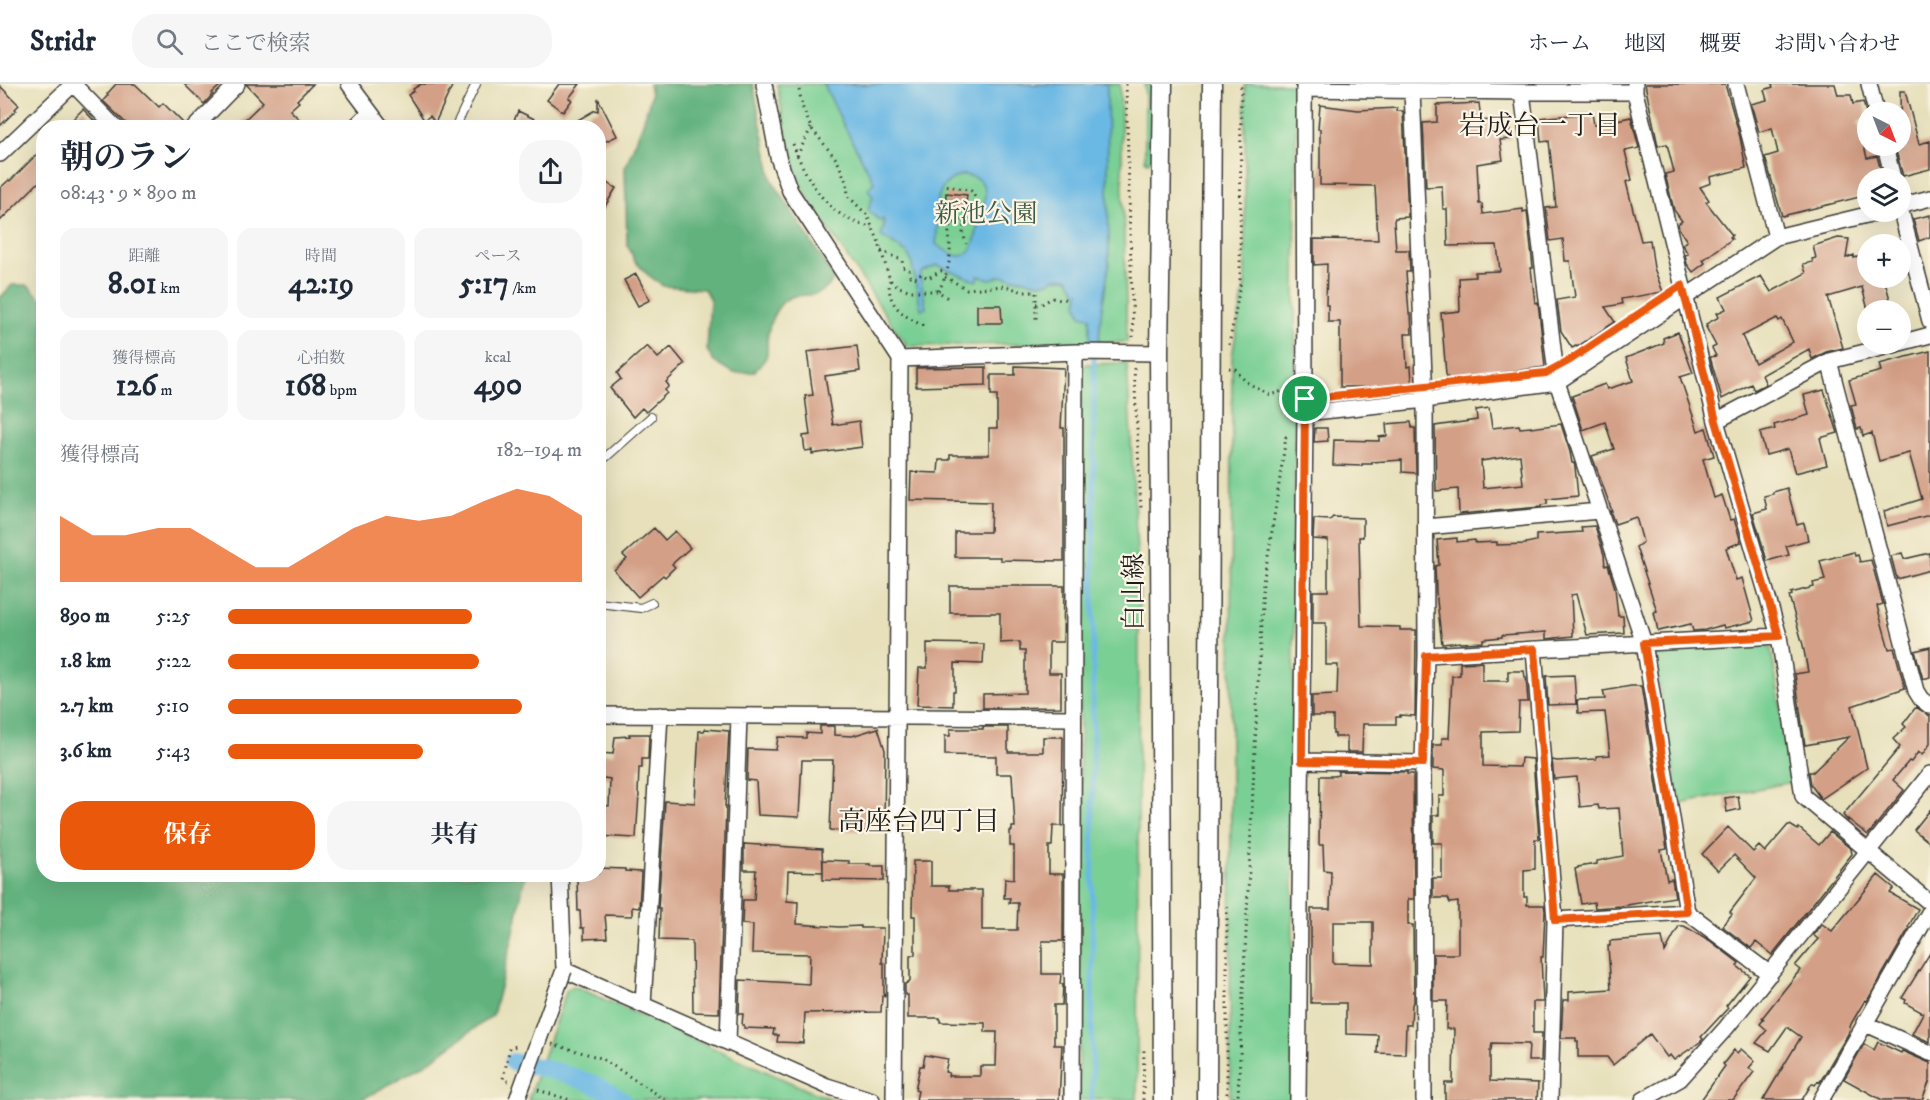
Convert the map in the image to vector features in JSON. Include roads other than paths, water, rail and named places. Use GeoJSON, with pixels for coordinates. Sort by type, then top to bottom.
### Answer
{"type":"FeatureCollection","features":[{"type":"Feature","properties":{"kind":"street"},"geometry":{"type":"LineString","coordinates":[[0,154],[73,84],[108,120]]}},
{"type":"Feature","properties":{"kind":"street"},"geometry":{"type":"LineString","coordinates":[[202,120],[237,84]]}},
{"type":"Feature","properties":{"kind":"street"},"geometry":{"type":"LineString","coordinates":[[349,84],[376,120]]}},
{"type":"Feature","properties":{"kind":"street"},"geometry":{"type":"LineString","coordinates":[[764,84],[778,157],[789,191],[900,359],[894,1100]]}},
{"type":"Feature","properties":{"kind":"street","name":"白山線"},"geometry":{"type":"LineString","coordinates":[[1163,84],[1159,353],[1163,1100]]}},
{"type":"Feature","properties":{"kind":"street"},"geometry":{"type":"LineString","coordinates":[[1207,1100],[1212,84]]}},
{"type":"Feature","properties":{"kind":"street"},"geometry":{"type":"LineString","coordinates":[[1736,84],[1776,237]]}},
{"type":"Feature","properties":{"kind":"street"},"geometry":{"type":"LineString","coordinates":[[1869,84],[1874,102]]}},
{"type":"Feature","properties":{"kind":"street"},"geometry":{"type":"LineString","coordinates":[[1298,1100],[1305,436],[1304,86],[1412,91],[1485,87],[1522,92],[1635,88],[1716,421],[1779,636],[1803,796],[1930,903]]}},
{"type":"Feature","properties":{"kind":"street"},"geometry":{"type":"LineString","coordinates":[[1412,91],[1425,400],[1424,1100]]}},
{"type":"Feature","properties":{"kind":"street"},"geometry":{"type":"LineString","coordinates":[[1522,92],[1557,382],[1644,643],[1687,912]]}},
{"type":"Feature","properties":{"kind":"street"},"geometry":{"type":"LineString","coordinates":[[362,120],[370,112]]}},
{"type":"Feature","properties":{"kind":"street"},"geometry":{"type":"LineString","coordinates":[[1911,204],[1930,198]]}},
{"type":"Feature","properties":{"kind":"street"},"geometry":{"type":"LineString","coordinates":[[1305,413],[1557,382],[1776,237],[1857,217]]}},
{"type":"Feature","properties":{"kind":"street"},"geometry":{"type":"LineString","coordinates":[[1904,222],[1930,321]]}},
{"type":"Feature","properties":{"kind":"street"},"geometry":{"type":"LineString","coordinates":[[1911,340],[1930,335]]}},
{"type":"Feature","properties":{"kind":"street"},"geometry":{"type":"LineString","coordinates":[[900,359],[1075,352],[1159,353]]}},
{"type":"Feature","properties":{"kind":"street"},"geometry":{"type":"LineString","coordinates":[[1072,1100],[1075,352]]}},
{"type":"Feature","properties":{"kind":"street"},"geometry":{"type":"LineString","coordinates":[[1716,421],[1829,361],[1857,354]]}},
{"type":"Feature","properties":{"kind":"street"},"geometry":{"type":"LineString","coordinates":[[1829,361],[1916,691],[1921,699],[1930,706]]}},
{"type":"Feature","properties":{"kind":"street"},"geometry":{"type":"LineString","coordinates":[[1426,527],[1599,511]]}},
{"type":"Feature","properties":{"kind":"street"},"geometry":{"type":"LineString","coordinates":[[1426,656],[1779,636]]}},
{"type":"Feature","properties":{"kind":"street"},"geometry":{"type":"LineString","coordinates":[[1534,649],[1555,920],[1550,1100]]}},
{"type":"Feature","properties":{"kind":"street"},"geometry":{"type":"LineString","coordinates":[[606,715],[1072,718]]}},
{"type":"Feature","properties":{"kind":"street"},"geometry":{"type":"LineString","coordinates":[[643,1005],[660,715]]}},
{"type":"Feature","properties":{"kind":"street"},"geometry":{"type":"LineString","coordinates":[[728,1042],[739,716]]}},
{"type":"Feature","properties":{"kind":"street"},"geometry":{"type":"LineString","coordinates":[[1302,761],[1423,763]]}},
{"type":"Feature","properties":{"kind":"street"},"geometry":{"type":"LineString","coordinates":[[1652,1098],[1680,1079],[1726,1028],[1930,774]]}},
{"type":"Feature","properties":{"kind":"street"},"geometry":{"type":"LineString","coordinates":[[517,1100],[564,970],[560,882]]}},
{"type":"Feature","properties":{"kind":"street"},"geometry":{"type":"LineString","coordinates":[[1821,1100],[1930,911]]}},
{"type":"Feature","properties":{"kind":"street"},"geometry":{"type":"LineString","coordinates":[[1555,920],[1687,912],[1770,974]]}},
{"type":"Feature","properties":{"kind":"street"},"geometry":{"type":"LineString","coordinates":[[564,970],[827,1086],[872,1100]]}},
{"type":"Feature","properties":{"kind":"street"},"geometry":{"type":"LineString","coordinates":[[1864,1023],[1930,1053]]}},
{"type":"Feature","properties":{"kind":"lane"},"geometry":{"type":"LineString","coordinates":[[459,120],[476,84]]}},
{"type":"Feature","properties":{"kind":"lane"},"geometry":{"type":"LineString","coordinates":[[606,457],[651,417]]}},
{"type":"Feature","properties":{"kind":"lane"},"geometry":{"type":"LineString","coordinates":[[606,604],[641,608],[652,603]]}},
{"type":"Feature","properties":{"kind":"water"},"geometry":{"type":"Polygon","coordinates":[[[824,84],[1107,84],[1109,266],[1099,341],[1090,342],[1090,317],[1081,315],[1077,303],[1079,295],[1068,278],[1054,278],[1049,282],[1041,283],[1002,276],[990,279],[978,276],[976,281],[937,265],[922,272],[920,276],[926,308],[921,309],[911,260],[907,253],[881,236],[884,226],[883,219],[880,221],[868,208],[873,197],[868,189],[874,182],[824,84]],[[962,175],[951,180],[943,187],[937,204],[936,244],[958,256],[967,253],[973,245],[985,200],[984,186],[973,177],[962,175]]]}},
{"type":"Feature","properties":{"kind":"waterway"},"geometry":{"type":"LineString","coordinates":[[1092,1100],[1094,337]]}},
{"type":"Feature","properties":{"kind":"waterway"},"geometry":{"type":"LineString","coordinates":[[513,1062],[569,1075],[622,1100]]}},
{"type":"Feature","properties":{"kind":"district","name":"岩成台一丁目"},"geometry":{"type":"Point","coordinates":[1540,126]}},
{"type":"Feature","properties":{"kind":"district","name":"高座台四丁目"},"geometry":{"type":"Point","coordinates":[919,822]}},
{"type":"Feature","properties":{"kind":"park label","name":"新池公園"},"geometry":{"type":"Point","coordinates":[986,214]}}]}
